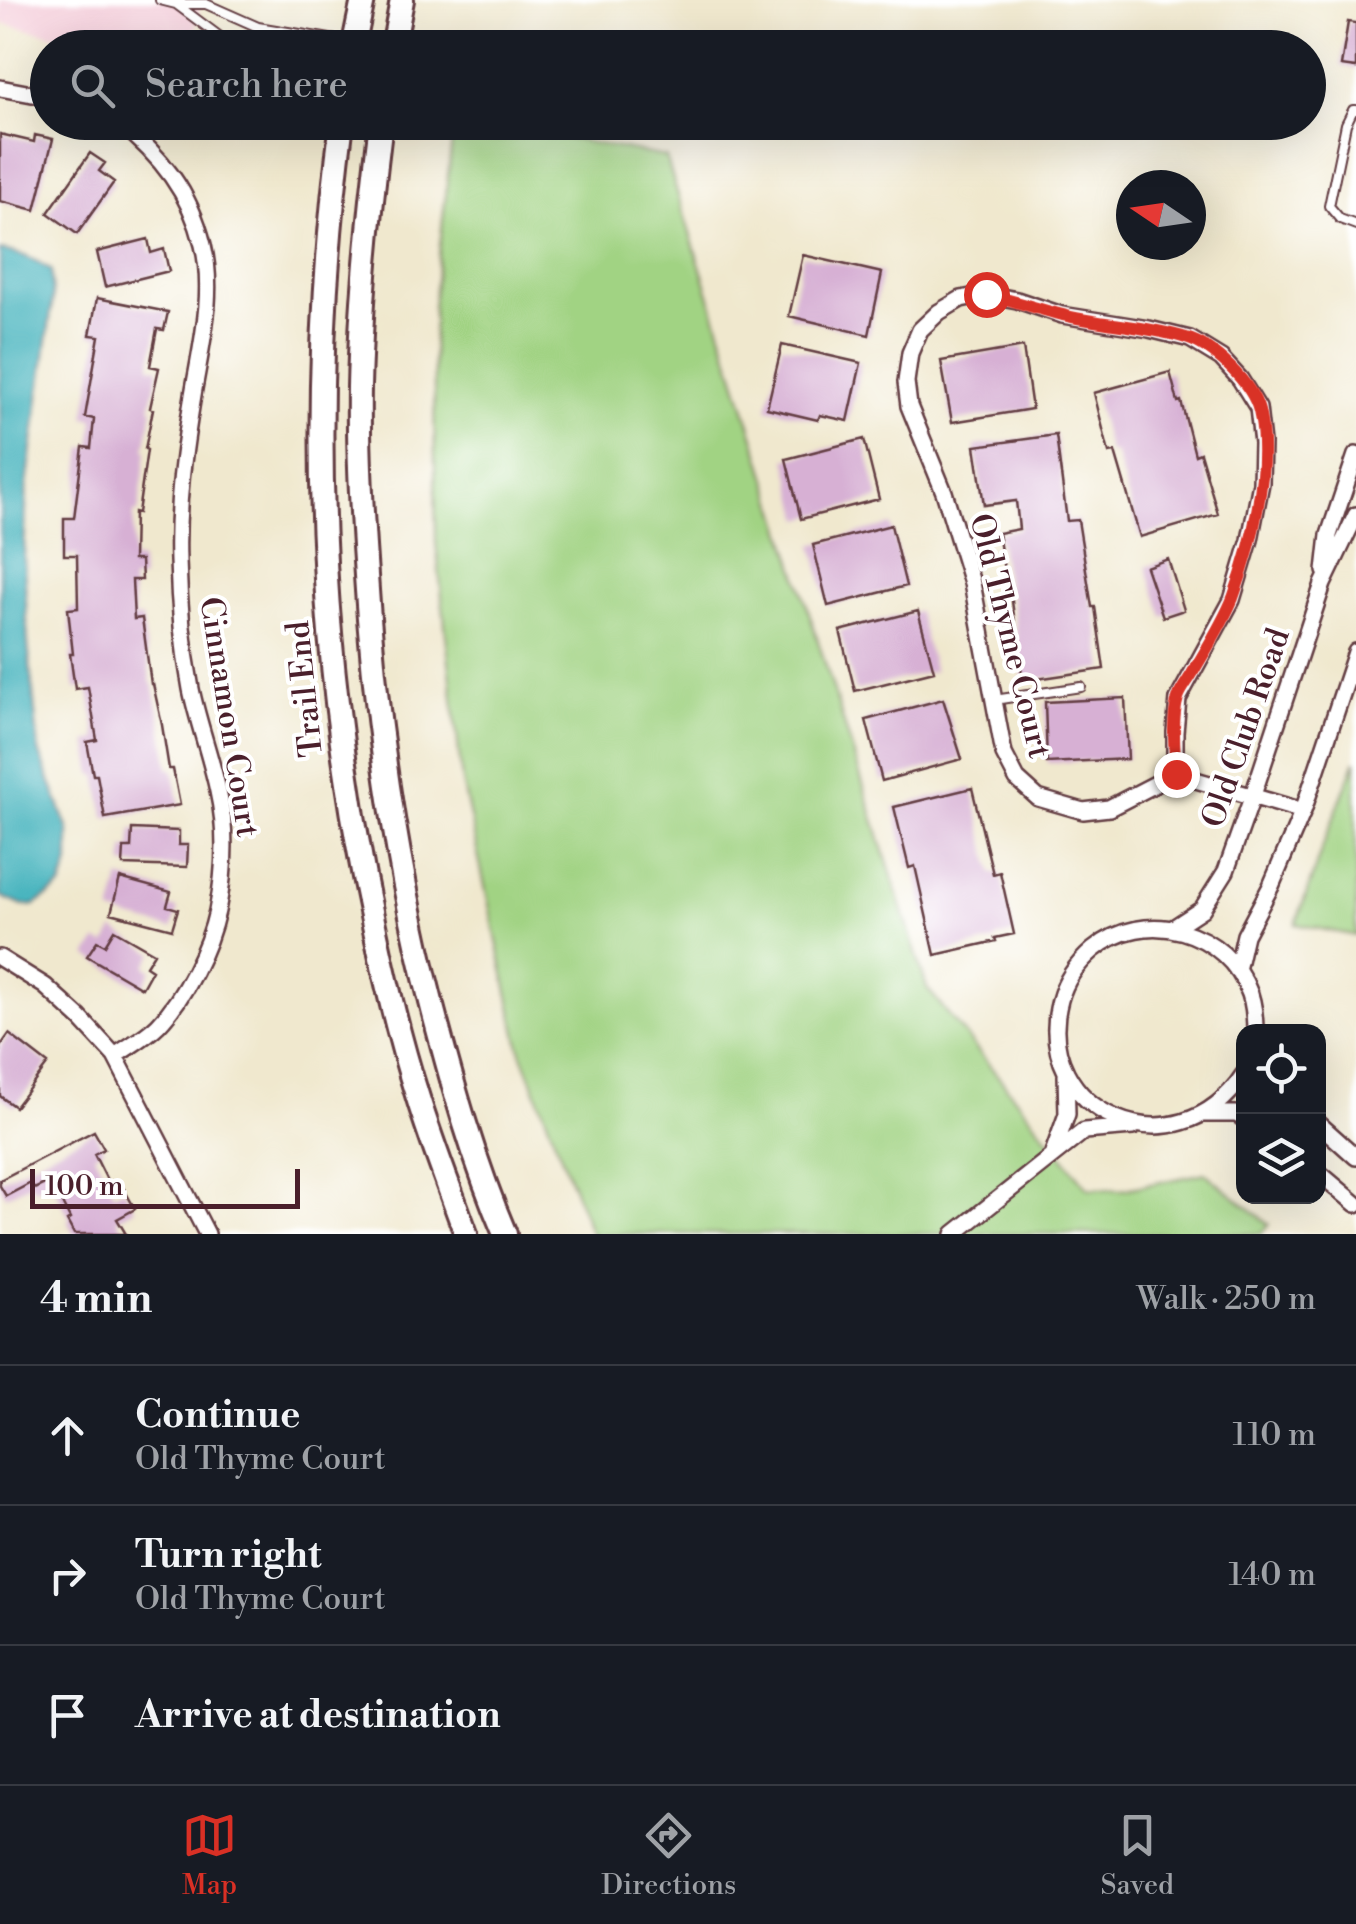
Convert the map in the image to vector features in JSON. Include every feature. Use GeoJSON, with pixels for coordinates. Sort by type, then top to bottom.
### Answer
{"type":"FeatureCollection","features":[{"type":"Feature","properties":{"kind":"street"},"geometry":{"type":"LineString","coordinates":[[357,30],[364,0]]}},
{"type":"Feature","properties":{"kind":"street"},"geometry":{"type":"LineString","coordinates":[[396,30],[402,0]]}},
{"type":"Feature","properties":{"kind":"street"},"geometry":{"type":"LineString","coordinates":[[0,88],[30,94]]}},
{"type":"Feature","properties":{"kind":"street","name":"Cinnamon Court"},"geometry":{"type":"LineString","coordinates":[[116,1056],[157,1026],[182,993],[216,916],[223,874],[224,830],[192,690],[181,619],[178,558],[184,450],[206,315],[208,278],[190,209],[174,177],[140,140]]}},
{"type":"Feature","properties":{"kind":"street","name":"Trail End"},"geometry":{"type":"LineString","coordinates":[[340,140],[328,249],[321,387],[323,514],[339,727],[379,951],[418,1097],[466,1234]]}},
{"type":"Feature","properties":{"kind":"street"},"geometry":{"type":"LineString","coordinates":[[380,140],[368,244],[359,388],[370,642],[390,805],[417,946],[452,1082],[504,1234]]}},
{"type":"Feature","properties":{"kind":"street","name":"Old Thyme Court"},"geometry":{"type":"LineString","coordinates":[[986,294],[1062,315],[1190,339],[1221,358],[1240,378],[1258,408],[1262,443],[1260,483],[1250,540],[1232,600],[1178,699],[1174,732],[1176,774],[1108,808],[1082,811],[1038,798],[1017,779],[1004,754],[972,583],[944,492],[910,406],[906,382],[910,353],[920,330],[938,312],[961,299],[986,294]]}},
{"type":"Feature","properties":{"kind":"street","name":"Old Club Road"},"geometry":{"type":"LineString","coordinates":[[1323,584],[1328,535],[1356,455]]}},
{"type":"Feature","properties":{"kind":"street","name":"Old Club Road"},"geometry":{"type":"LineString","coordinates":[[1172,928],[1202,909],[1226,871],[1323,584],[1356,515]]}},
{"type":"Feature","properties":{"kind":"street"},"geometry":{"type":"LineString","coordinates":[[1237,970],[1245,934],[1271,886],[1303,811],[1356,652]]}},
{"type":"Feature","properties":{"kind":"street"},"geometry":{"type":"LineString","coordinates":[[1176,774],[1303,811]]}},
{"type":"Feature","properties":{"kind":"street"},"geometry":{"type":"LineString","coordinates":[[1142,1126],[1121,1121],[1096,1106],[1076,1086],[1058,1047],[1056,1025],[1067,981],[1100,944],[1150,927],[1195,935],[1212,944],[1237,970],[1249,990],[1255,1024]]}},
{"type":"Feature","properties":{"kind":"street"},"geometry":{"type":"LineString","coordinates":[[0,958],[44,986],[116,1056],[208,1234]]}},
{"type":"Feature","properties":{"kind":"street"},"geometry":{"type":"LineString","coordinates":[[1053,1153],[1067,1114],[1066,1070]]}},
{"type":"Feature","properties":{"kind":"street"},"geometry":{"type":"LineString","coordinates":[[954,1234],[1084,1131],[1181,1124],[1205,1114],[1236,1087]]}},
{"type":"Feature","properties":{"kind":"street"},"geometry":{"type":"LineString","coordinates":[[1205,1114],[1236,1114]]}},
{"type":"Feature","properties":{"kind":"street"},"geometry":{"type":"LineString","coordinates":[[1326,1130],[1356,1157]]}},
{"type":"Feature","properties":{"kind":"street"},"geometry":{"type":"LineString","coordinates":[[1326,1178],[1355,1199]]}},
{"type":"Feature","properties":{"kind":"lane"},"geometry":{"type":"LineString","coordinates":[[160,0],[206,4],[274,30]]}},
{"type":"Feature","properties":{"kind":"lane"},"geometry":{"type":"LineString","coordinates":[[176,4],[211,30]]}},
{"type":"Feature","properties":{"kind":"lane"},"geometry":{"type":"LineString","coordinates":[[1356,110],[1346,124],[1329,206],[1340,219],[1356,225]]}},
{"type":"Feature","properties":{"kind":"lane"},"geometry":{"type":"LineString","coordinates":[[994,700],[1081,687]]}},
{"type":"Feature","properties":{"kind":"shaded area"},"geometry":{"type":"Polygon","coordinates":[[[0,0],[201,0],[195,30],[31,30],[0,23],[0,0]]]}},
{"type":"Feature","properties":{"kind":"green space"},"geometry":{"type":"Polygon","coordinates":[[[452,140],[578,140],[666,157],[927,988],[1088,1188],[1121,1190],[1205,1173],[1236,1198],[1236,1204],[1244,1204],[1269,1224],[1261,1234],[591,1234],[521,1052],[462,781],[436,543],[433,306],[452,140]]]}},
{"type":"Feature","properties":{"kind":"green space"},"geometry":{"type":"Polygon","coordinates":[[[1356,760],[1356,936],[1296,924],[1356,760]]]}},
{"type":"Feature","properties":{"kind":"water"},"geometry":{"type":"Polygon","coordinates":[[[0,250],[27,257],[51,270],[53,298],[27,486],[24,557],[39,751],[69,830],[69,864],[61,887],[35,905],[23,906],[0,896],[0,250]]]}},
{"type":"Feature","properties":{"kind":"building"},"geometry":{"type":"Polygon","coordinates":[[[1348,22],[1356,23],[1356,68],[1341,66],[1348,22]]]}},
{"type":"Feature","properties":{"kind":"building"},"geometry":{"type":"Polygon","coordinates":[[[0,134],[34,142],[53,140],[35,210],[0,201],[0,134]]]}},
{"type":"Feature","properties":{"kind":"building"},"geometry":{"type":"Polygon","coordinates":[[[90,153],[105,163],[99,171],[114,182],[77,234],[48,213],[90,153]]]}},
{"type":"Feature","properties":{"kind":"building"},"geometry":{"type":"Polygon","coordinates":[[[148,239],[151,253],[164,249],[169,271],[105,287],[97,252],[148,239]]]}},
{"type":"Feature","properties":{"kind":"building"},"geometry":{"type":"Polygon","coordinates":[[[803,255],[882,273],[869,335],[789,316],[803,255]]]}},
{"type":"Feature","properties":{"kind":"building"},"geometry":{"type":"Polygon","coordinates":[[[97,298],[168,312],[164,330],[157,329],[150,366],[159,368],[150,408],[153,409],[138,513],[134,512],[133,560],[141,560],[142,580],[132,580],[134,619],[142,618],[151,684],[180,805],[105,818],[87,742],[97,740],[88,687],[75,689],[70,654],[68,609],[78,608],[77,555],[64,555],[64,518],[74,518],[83,447],[91,448],[94,419],[85,417],[99,336],[90,335],[97,298]]]}},
{"type":"Feature","properties":{"kind":"building"},"geometry":{"type":"Polygon","coordinates":[[[782,345],[861,363],[848,421],[820,415],[818,420],[767,408],[782,345]]]}},
{"type":"Feature","properties":{"kind":"building"},"geometry":{"type":"Polygon","coordinates":[[[1023,347],[1032,409],[952,422],[941,361],[1023,347]]]}},
{"type":"Feature","properties":{"kind":"building"},"geometry":{"type":"Polygon","coordinates":[[[1170,372],[1218,514],[1140,537],[1115,452],[1109,453],[1094,393],[1170,372]]]}},
{"type":"Feature","properties":{"kind":"building"},"geometry":{"type":"Polygon","coordinates":[[[1056,435],[1067,521],[1078,520],[1104,669],[1023,681],[998,533],[1019,529],[1016,501],[984,505],[975,446],[1056,435]]]}},
{"type":"Feature","properties":{"kind":"building"},"geometry":{"type":"Polygon","coordinates":[[[864,439],[879,499],[801,519],[786,459],[864,439]]]}},
{"type":"Feature","properties":{"kind":"building"},"geometry":{"type":"Polygon","coordinates":[[[891,525],[906,586],[828,606],[813,545],[891,525]]]}},
{"type":"Feature","properties":{"kind":"building"},"geometry":{"type":"Polygon","coordinates":[[[1168,559],[1184,610],[1163,617],[1146,567],[1168,559]]]}},
{"type":"Feature","properties":{"kind":"building"},"geometry":{"type":"Polygon","coordinates":[[[918,611],[934,671],[855,691],[840,631],[918,611]]]}},
{"type":"Feature","properties":{"kind":"building"},"geometry":{"type":"Polygon","coordinates":[[[1125,698],[1128,759],[1047,763],[1045,702],[1125,698]]]}},
{"type":"Feature","properties":{"kind":"building"},"geometry":{"type":"Polygon","coordinates":[[[943,699],[962,759],[882,781],[866,720],[943,699]]]}},
{"type":"Feature","properties":{"kind":"building"},"geometry":{"type":"Polygon","coordinates":[[[972,788],[993,874],[1000,872],[1014,934],[935,955],[915,866],[909,868],[894,807],[972,788]]]}},
{"type":"Feature","properties":{"kind":"building"},"geometry":{"type":"Polygon","coordinates":[[[132,829],[179,831],[179,845],[188,845],[187,867],[123,865],[124,848],[131,848],[132,829]]]}},
{"type":"Feature","properties":{"kind":"building"},"geometry":{"type":"Polygon","coordinates":[[[120,878],[171,892],[167,906],[178,909],[172,929],[111,913],[120,878]]]}},
{"type":"Feature","properties":{"kind":"building"},"geometry":{"type":"Polygon","coordinates":[[[114,930],[154,953],[146,966],[152,970],[142,988],[87,956],[97,941],[105,945],[114,930]]]}},
{"type":"Feature","properties":{"kind":"building"},"geometry":{"type":"Polygon","coordinates":[[[9,1034],[48,1064],[15,1107],[0,1096],[0,1047],[9,1034]]]}},
{"type":"Feature","properties":{"kind":"building"},"geometry":{"type":"Polygon","coordinates":[[[94,1131],[104,1149],[94,1154],[114,1194],[124,1189],[135,1209],[117,1219],[126,1234],[74,1234],[51,1181],[34,1189],[31,1183],[6,1196],[0,1180],[94,1131]]]}},
{"type":"Feature","properties":{"kind":"route"},"geometry":{"type":"LineString","coordinates":[[986,294],[1062,315],[1190,339],[1221,358],[1240,378],[1258,408],[1262,443],[1260,483],[1250,540],[1232,600],[1178,699],[1174,732],[1176,774]]}}]}
